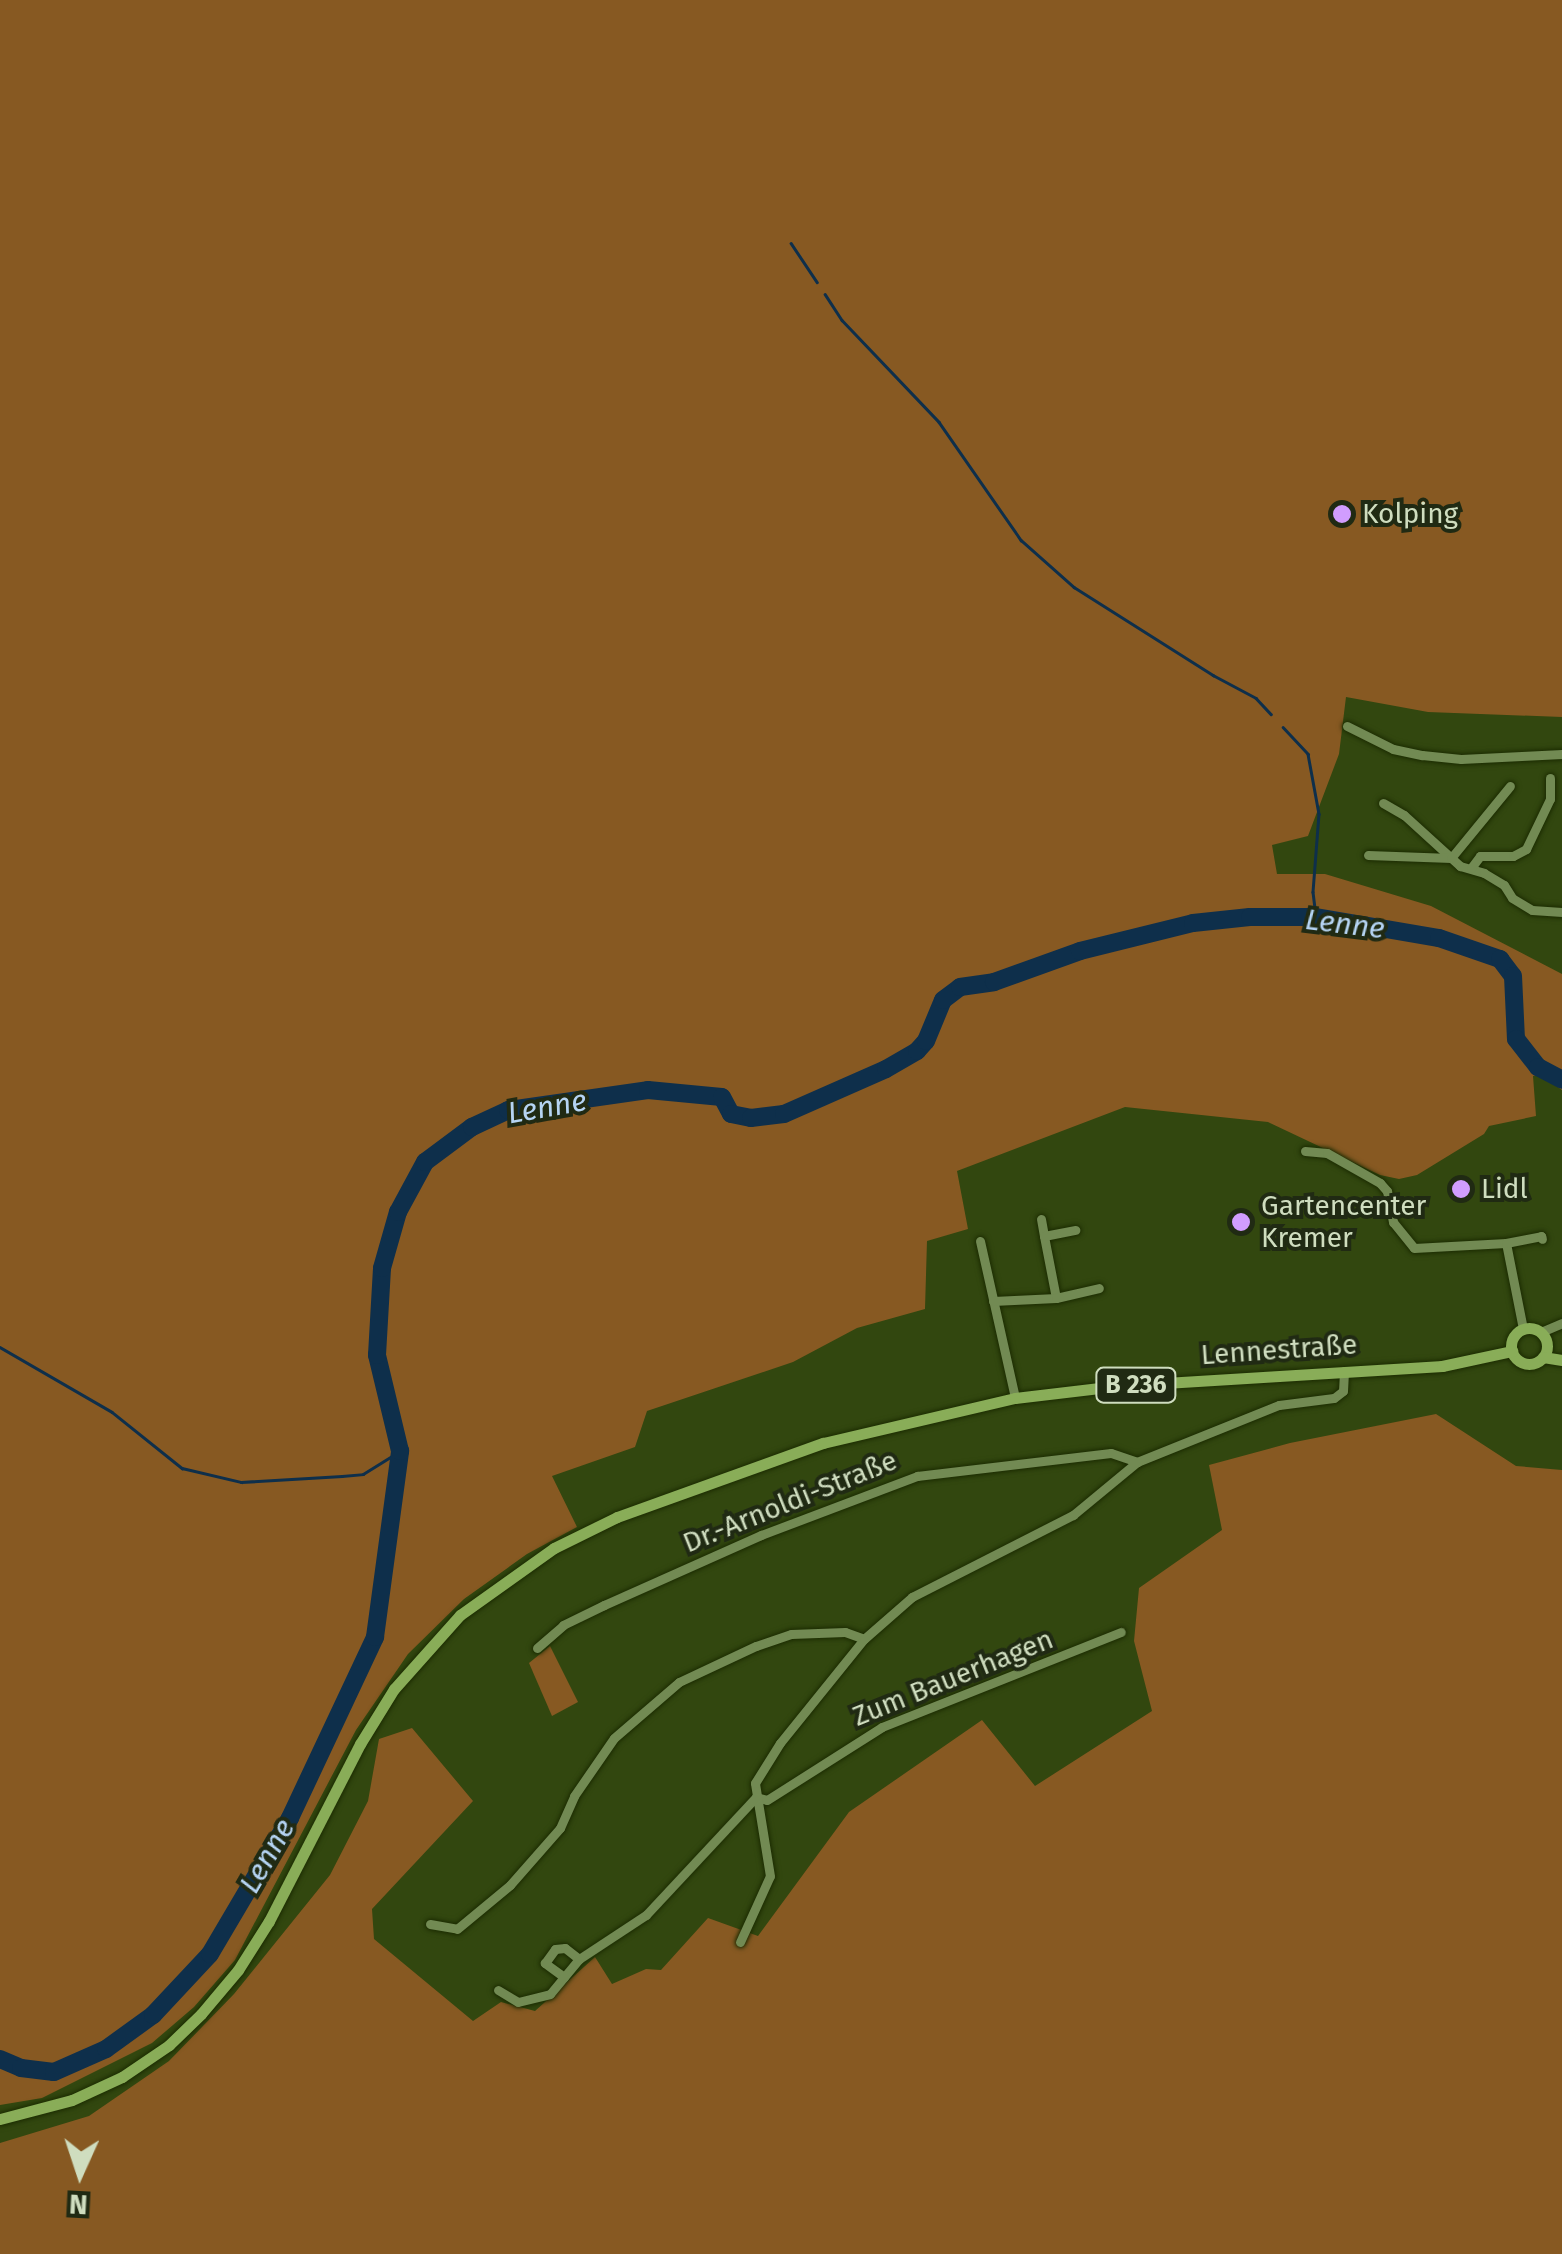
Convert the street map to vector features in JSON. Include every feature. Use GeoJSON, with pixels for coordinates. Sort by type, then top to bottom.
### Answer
{"type":"FeatureCollection","features":[{"type":"Feature","properties":{"kind":"main road"},"geometry":{"type":"LineString","coordinates":[[1512,1351],[1512,1340],[1522,1329],[1541,1332],[1546,1347],[1543,1356]]}},
{"type":"Feature","properties":{"kind":"main road","name":"Lennestraße"},"geometry":{"type":"LineString","coordinates":[[0,2120],[72,2100],[122,2077],[169,2045],[202,2014],[238,1970],[269,1921],[360,1744],[394,1690],[443,1632],[486,1593],[554,1548],[617,1517],[823,1444],[931,1415],[1015,1398],[1442,1366],[1512,1351]]}},
{"type":"Feature","properties":{"kind":"main road","name":"B 236"},"geometry":{"type":"LineString","coordinates":[[1512,1351],[1524,1363],[1543,1356],[1562,1360]]}},
{"type":"Feature","properties":{"kind":"street"},"geometry":{"type":"LineString","coordinates":[[1347,726],[1394,749],[1422,755],[1461,759],[1562,754]]}},
{"type":"Feature","properties":{"kind":"street"},"geometry":{"type":"LineString","coordinates":[[1471,868],[1480,856],[1514,856],[1526,849],[1550,798],[1550,778]]}},
{"type":"Feature","properties":{"kind":"street"},"geometry":{"type":"LineString","coordinates":[[1451,858],[1510,786]]}},
{"type":"Feature","properties":{"kind":"street"},"geometry":{"type":"LineString","coordinates":[[1550,798],[1562,799]]}},
{"type":"Feature","properties":{"kind":"street"},"geometry":{"type":"LineString","coordinates":[[1383,803],[1404,815],[1451,858],[1504,886],[1512,898],[1532,910],[1562,912]]}},
{"type":"Feature","properties":{"kind":"street"},"geometry":{"type":"LineString","coordinates":[[1368,855],[1451,858]]}},
{"type":"Feature","properties":{"kind":"street"},"geometry":{"type":"LineString","coordinates":[[1304,1151],[1328,1153],[1380,1183],[1387,1191],[1393,1222],[1414,1248],[1506,1243],[1541,1236],[1542,1239]]}},
{"type":"Feature","properties":{"kind":"street"},"geometry":{"type":"LineString","coordinates":[[1041,1219],[1056,1298]]}},
{"type":"Feature","properties":{"kind":"street"},"geometry":{"type":"LineString","coordinates":[[1044,1236],[1075,1230]]}},
{"type":"Feature","properties":{"kind":"street"},"geometry":{"type":"LineString","coordinates":[[980,1241],[1015,1398]]}},
{"type":"Feature","properties":{"kind":"street"},"geometry":{"type":"LineString","coordinates":[[1506,1243],[1522,1329]]}},
{"type":"Feature","properties":{"kind":"street"},"geometry":{"type":"LineString","coordinates":[[993,1301],[1056,1298],[1099,1288]]}},
{"type":"Feature","properties":{"kind":"street"},"geometry":{"type":"LineString","coordinates":[[1541,1332],[1562,1323]]}},
{"type":"Feature","properties":{"kind":"street","name":"Dr.-Arnoldi-Straße"},"geometry":{"type":"LineString","coordinates":[[537,1648],[574,1619],[621,1597],[761,1536],[917,1476],[1112,1454],[1137,1462],[1279,1405],[1334,1398],[1344,1386],[1344,1371]]}},
{"type":"Feature","properties":{"kind":"street"},"geometry":{"type":"LineString","coordinates":[[740,1942],[770,1876],[755,1783],[780,1743],[864,1639],[912,1597],[1073,1515],[1137,1462]]}},
{"type":"Feature","properties":{"kind":"street"},"geometry":{"type":"LineString","coordinates":[[430,1924],[448,1931],[457,1929],[510,1885],[560,1828],[574,1796],[614,1738],[679,1682],[791,1634],[845,1632],[864,1639]]}},
{"type":"Feature","properties":{"kind":"street","name":"Zum Bauerhagen"},"geometry":{"type":"LineString","coordinates":[[756,1797],[767,1800],[882,1727],[1121,1632]]}},
{"type":"Feature","properties":{"kind":"street"},"geometry":{"type":"LineString","coordinates":[[498,1990],[528,2002],[550,1994],[579,1959],[646,1915],[756,1797]]}},
{"type":"Feature","properties":{"kind":"street"},"geometry":{"type":"LineString","coordinates":[[564,1977],[545,1964],[555,1949],[566,1948],[579,1959]]}},
{"type":"Feature","properties":{"kind":"shaded area"},"geometry":{"type":"Polygon","coordinates":[[[0,0],[1562,0],[1562,717],[1428,712],[1346,697],[1339,754],[1308,836],[1272,845],[1277,874],[1325,874],[1431,906],[1562,974],[1562,1090],[1541,1075],[1533,1076],[1536,1116],[1489,1126],[1484,1134],[1417,1175],[1399,1179],[1380,1175],[1268,1122],[1125,1107],[957,1171],[968,1229],[927,1241],[925,1309],[857,1328],[793,1362],[647,1411],[635,1447],[552,1476],[577,1527],[527,1554],[464,1599],[408,1654],[356,1730],[235,1960],[194,2007],[152,2043],[42,2098],[0,2105],[0,0]]]}},
{"type":"Feature","properties":{"kind":"shaded area"},"geometry":{"type":"Polygon","coordinates":[[[1436,1414],[1516,1466],[1562,1470],[1562,2254],[0,2254],[0,2143],[89,2116],[169,2061],[234,1994],[330,1875],[368,1801],[379,1739],[412,1728],[473,1801],[372,1909],[374,1939],[473,2021],[501,2002],[535,2011],[595,1957],[612,1984],[646,1969],[661,1970],[708,1918],[758,1936],[849,1812],[982,1720],[1035,1786],[1152,1711],[1134,1641],[1139,1588],[1222,1530],[1209,1465],[1290,1443],[1436,1414]]]}},
{"type":"Feature","properties":{"kind":"shaded area"},"geometry":{"type":"Polygon","coordinates":[[[550,1646],[578,1702],[552,1716],[529,1663],[550,1646]]]}},
{"type":"Feature","properties":{"kind":"waterway"},"geometry":{"type":"LineString","coordinates":[[791,243],[817,282]]}},
{"type":"Feature","properties":{"kind":"waterway"},"geometry":{"type":"LineString","coordinates":[[825,294],[842,320],[939,422],[1021,540],[1074,587],[1256,698],[1271,714]]}},
{"type":"Feature","properties":{"kind":"waterway"},"geometry":{"type":"LineString","coordinates":[[1283,727],[1308,754],[1319,814],[1313,892],[1316,917]]}},
{"type":"Feature","properties":{"kind":"waterway","name":"Lenne"},"geometry":{"type":"LineString","coordinates":[[0,2059],[21,2068],[54,2072],[106,2049],[153,2015],[210,1954],[290,1818],[375,1637],[400,1451],[377,1355],[382,1268],[398,1212],[425,1162],[472,1127],[508,1110],[648,1090],[722,1097],[731,1114],[751,1118],[784,1114],[917,1051],[926,1041],[943,1000],[960,987],[994,982],[1080,951],[1193,923],[1250,917],[1316,917],[1439,938],[1500,959],[1513,976],[1516,1039],[1538,1067],[1562,1080]]}},
{"type":"Feature","properties":{"kind":"waterway"},"geometry":{"type":"LineString","coordinates":[[0,1347],[112,1412],[182,1468],[241,1482],[342,1476],[363,1474],[400,1451]]}},
{"type":"Feature","properties":{"kind":"place","name":"Kolping"},"geometry":{"type":"Point","coordinates":[1342,514]}},
{"type":"Feature","properties":{"kind":"place","name":"Lidl"},"geometry":{"type":"Point","coordinates":[1461,1189]}},
{"type":"Feature","properties":{"kind":"place","name":"Gartencenter Kremer"},"geometry":{"type":"Point","coordinates":[1241,1222]}}]}
